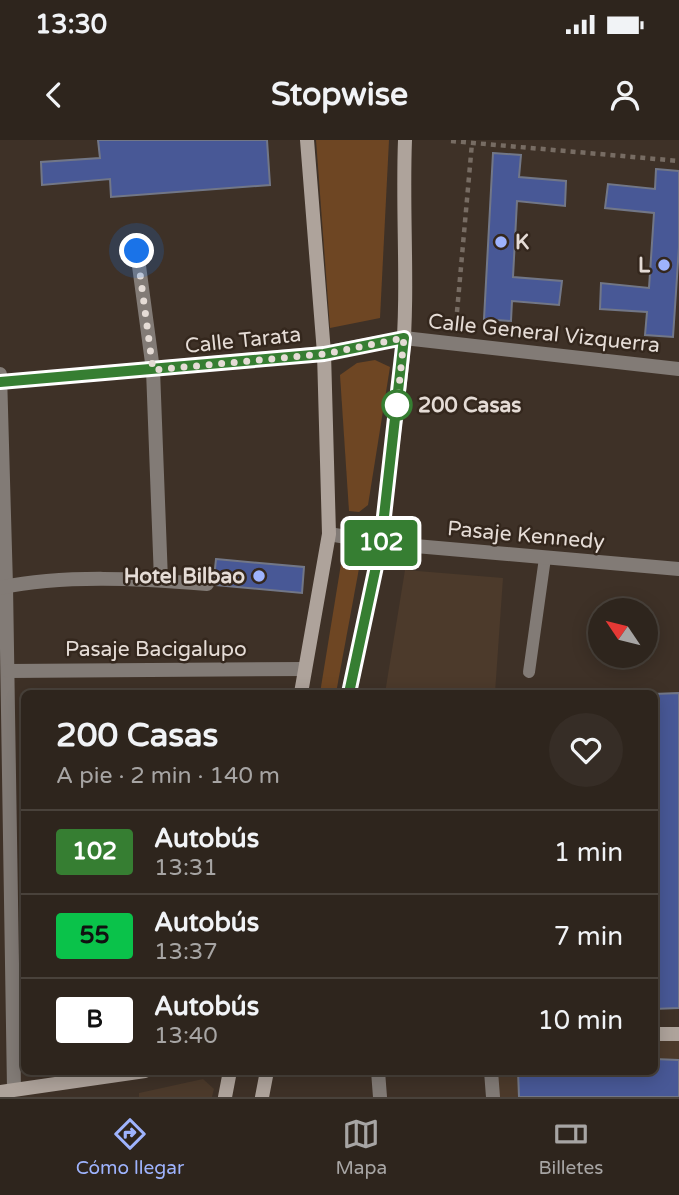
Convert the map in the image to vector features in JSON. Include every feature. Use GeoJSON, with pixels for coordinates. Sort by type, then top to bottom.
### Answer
{"type":"FeatureCollection","features":[{"type":"Feature","properties":{"kind":"main road"},"geometry":{"type":"LineString","coordinates":[[302,690],[329,534],[324,354],[307,140]]}},
{"type":"Feature","properties":{"kind":"main road"},"geometry":{"type":"LineString","coordinates":[[350,690],[381,543],[404,338],[405,140]]}},
{"type":"Feature","properties":{"kind":"main road"},"geometry":{"type":"LineString","coordinates":[[658,1034],[679,1034]]}},
{"type":"Feature","properties":{"kind":"main road"},"geometry":{"type":"LineString","coordinates":[[7,1090],[116,1075]]}},
{"type":"Feature","properties":{"kind":"main road"},"geometry":{"type":"LineString","coordinates":[[225,1097],[229,1075]]}},
{"type":"Feature","properties":{"kind":"main road"},"geometry":{"type":"LineString","coordinates":[[262,1097],[266,1075]]}},
{"type":"Feature","properties":{"kind":"street"},"geometry":{"type":"LineString","coordinates":[[137,251],[153,370],[161,580]]}},
{"type":"Feature","properties":{"kind":"street","name":"Calle Tarata"},"geometry":{"type":"LineString","coordinates":[[0,382],[324,354],[404,338]]}},
{"type":"Feature","properties":{"kind":"street","name":"Calle General Vizquerra"},"geometry":{"type":"LineString","coordinates":[[404,338],[679,369]]}},
{"type":"Feature","properties":{"kind":"street"},"geometry":{"type":"LineString","coordinates":[[0,374],[3,587],[8,671],[5,833],[7,1090]]}},
{"type":"Feature","properties":{"kind":"street","name":"Pasaje Kennedy"},"geometry":{"type":"LineString","coordinates":[[329,534],[381,543],[679,569]]}},
{"type":"Feature","properties":{"kind":"street"},"geometry":{"type":"LineString","coordinates":[[3,587],[42,581],[161,580],[207,584]]}},
{"type":"Feature","properties":{"kind":"street","name":"Pasaje Bacigalupo"},"geometry":{"type":"LineString","coordinates":[[8,671],[305,669]]}},
{"type":"Feature","properties":{"kind":"street"},"geometry":{"type":"LineString","coordinates":[[378,1075],[380,1097]]}},
{"type":"Feature","properties":{"kind":"street"},"geometry":{"type":"LineString","coordinates":[[491,1075],[493,1097]]}},
{"type":"Feature","properties":{"kind":"lane"},"geometry":{"type":"LineString","coordinates":[[529,672],[545,558]]}},
{"type":"Feature","properties":{"kind":"path"},"geometry":{"type":"LineString","coordinates":[[451,141],[679,161]]}},
{"type":"Feature","properties":{"kind":"path"},"geometry":{"type":"LineString","coordinates":[[457,312],[472,143]]}},
{"type":"Feature","properties":{"kind":"shaded area"},"geometry":{"type":"Polygon","coordinates":[[[316,140],[389,140],[380,318],[330,328],[316,140]]]}},
{"type":"Feature","properties":{"kind":"shaded area"},"geometry":{"type":"Polygon","coordinates":[[[375,360],[390,367],[368,505],[359,512],[349,511],[340,375],[357,363],[375,360]]]}},
{"type":"Feature","properties":{"kind":"shaded area"},"geometry":{"type":"Polygon","coordinates":[[[360,563],[337,690],[320,690],[341,564],[360,563]]]}},
{"type":"Feature","properties":{"kind":"shaded area"},"geometry":{"type":"Polygon","coordinates":[[[405,570],[503,578],[495,690],[385,690],[405,570]]]}},
{"type":"Feature","properties":{"kind":"shaded area"},"geometry":{"type":"Polygon","coordinates":[[[658,1034],[679,1034],[679,1097],[493,1097],[491,1075],[658,1075],[658,1034]]]}},
{"type":"Feature","properties":{"kind":"shaded area"},"geometry":{"type":"Polygon","coordinates":[[[203,1079],[214,1089],[212,1097],[139,1097],[139,1093],[203,1079]]]}},
{"type":"Feature","properties":{"kind":"building"},"geometry":{"type":"Polygon","coordinates":[[[98,140],[267,140],[270,185],[111,197],[110,179],[42,185],[41,162],[100,158],[98,140]]]}},
{"type":"Feature","properties":{"kind":"building","name":"K"},"geometry":{"type":"Polygon","coordinates":[[[493,153],[521,155],[519,177],[566,181],[565,206],[517,201],[513,277],[562,281],[559,305],[512,301],[511,321],[484,319],[493,153]]]}},
{"type":"Feature","properties":{"kind":"building","name":"L"},"geometry":{"type":"Polygon","coordinates":[[[656,169],[679,171],[679,247],[673,337],[645,335],[647,312],[600,309],[601,283],[649,288],[654,213],[605,208],[608,184],[655,189],[656,169]]]}},
{"type":"Feature","properties":{"kind":"building","name":"Hotel Bilbao"},"geometry":{"type":"Polygon","coordinates":[[[216,559],[304,567],[302,593],[216,585],[216,559]]]}},
{"type":"Feature","properties":{"kind":"building"},"geometry":{"type":"Polygon","coordinates":[[[679,693],[679,1008],[658,1009],[658,694],[679,693]]]}},
{"type":"Feature","properties":{"kind":"building"},"geometry":{"type":"Polygon","coordinates":[[[658,1059],[679,1060],[679,1097],[519,1097],[518,1075],[658,1075],[658,1059]]]}},
{"type":"Feature","properties":{"kind":"bus line","name":"102"},"geometry":{"type":"LineString","coordinates":[[0,382],[324,354],[404,338],[381,543],[350,690]]}},
{"type":"Feature","properties":{"kind":"place","name":"K"},"geometry":{"type":"Point","coordinates":[501,242]}},
{"type":"Feature","properties":{"kind":"place","name":"L"},"geometry":{"type":"Point","coordinates":[664,265]}},
{"type":"Feature","properties":{"kind":"place","name":"200 Casas"},"geometry":{"type":"Point","coordinates":[397,405]}},
{"type":"Feature","properties":{"kind":"place","name":"Hotel Bilbao"},"geometry":{"type":"Point","coordinates":[259,576]}},
{"type":"Feature","properties":{"kind":"route"},"geometry":{"type":"LineString","coordinates":[[137,251],[153,370],[324,354],[404,338],[396,416],[397,405]]}}]}
